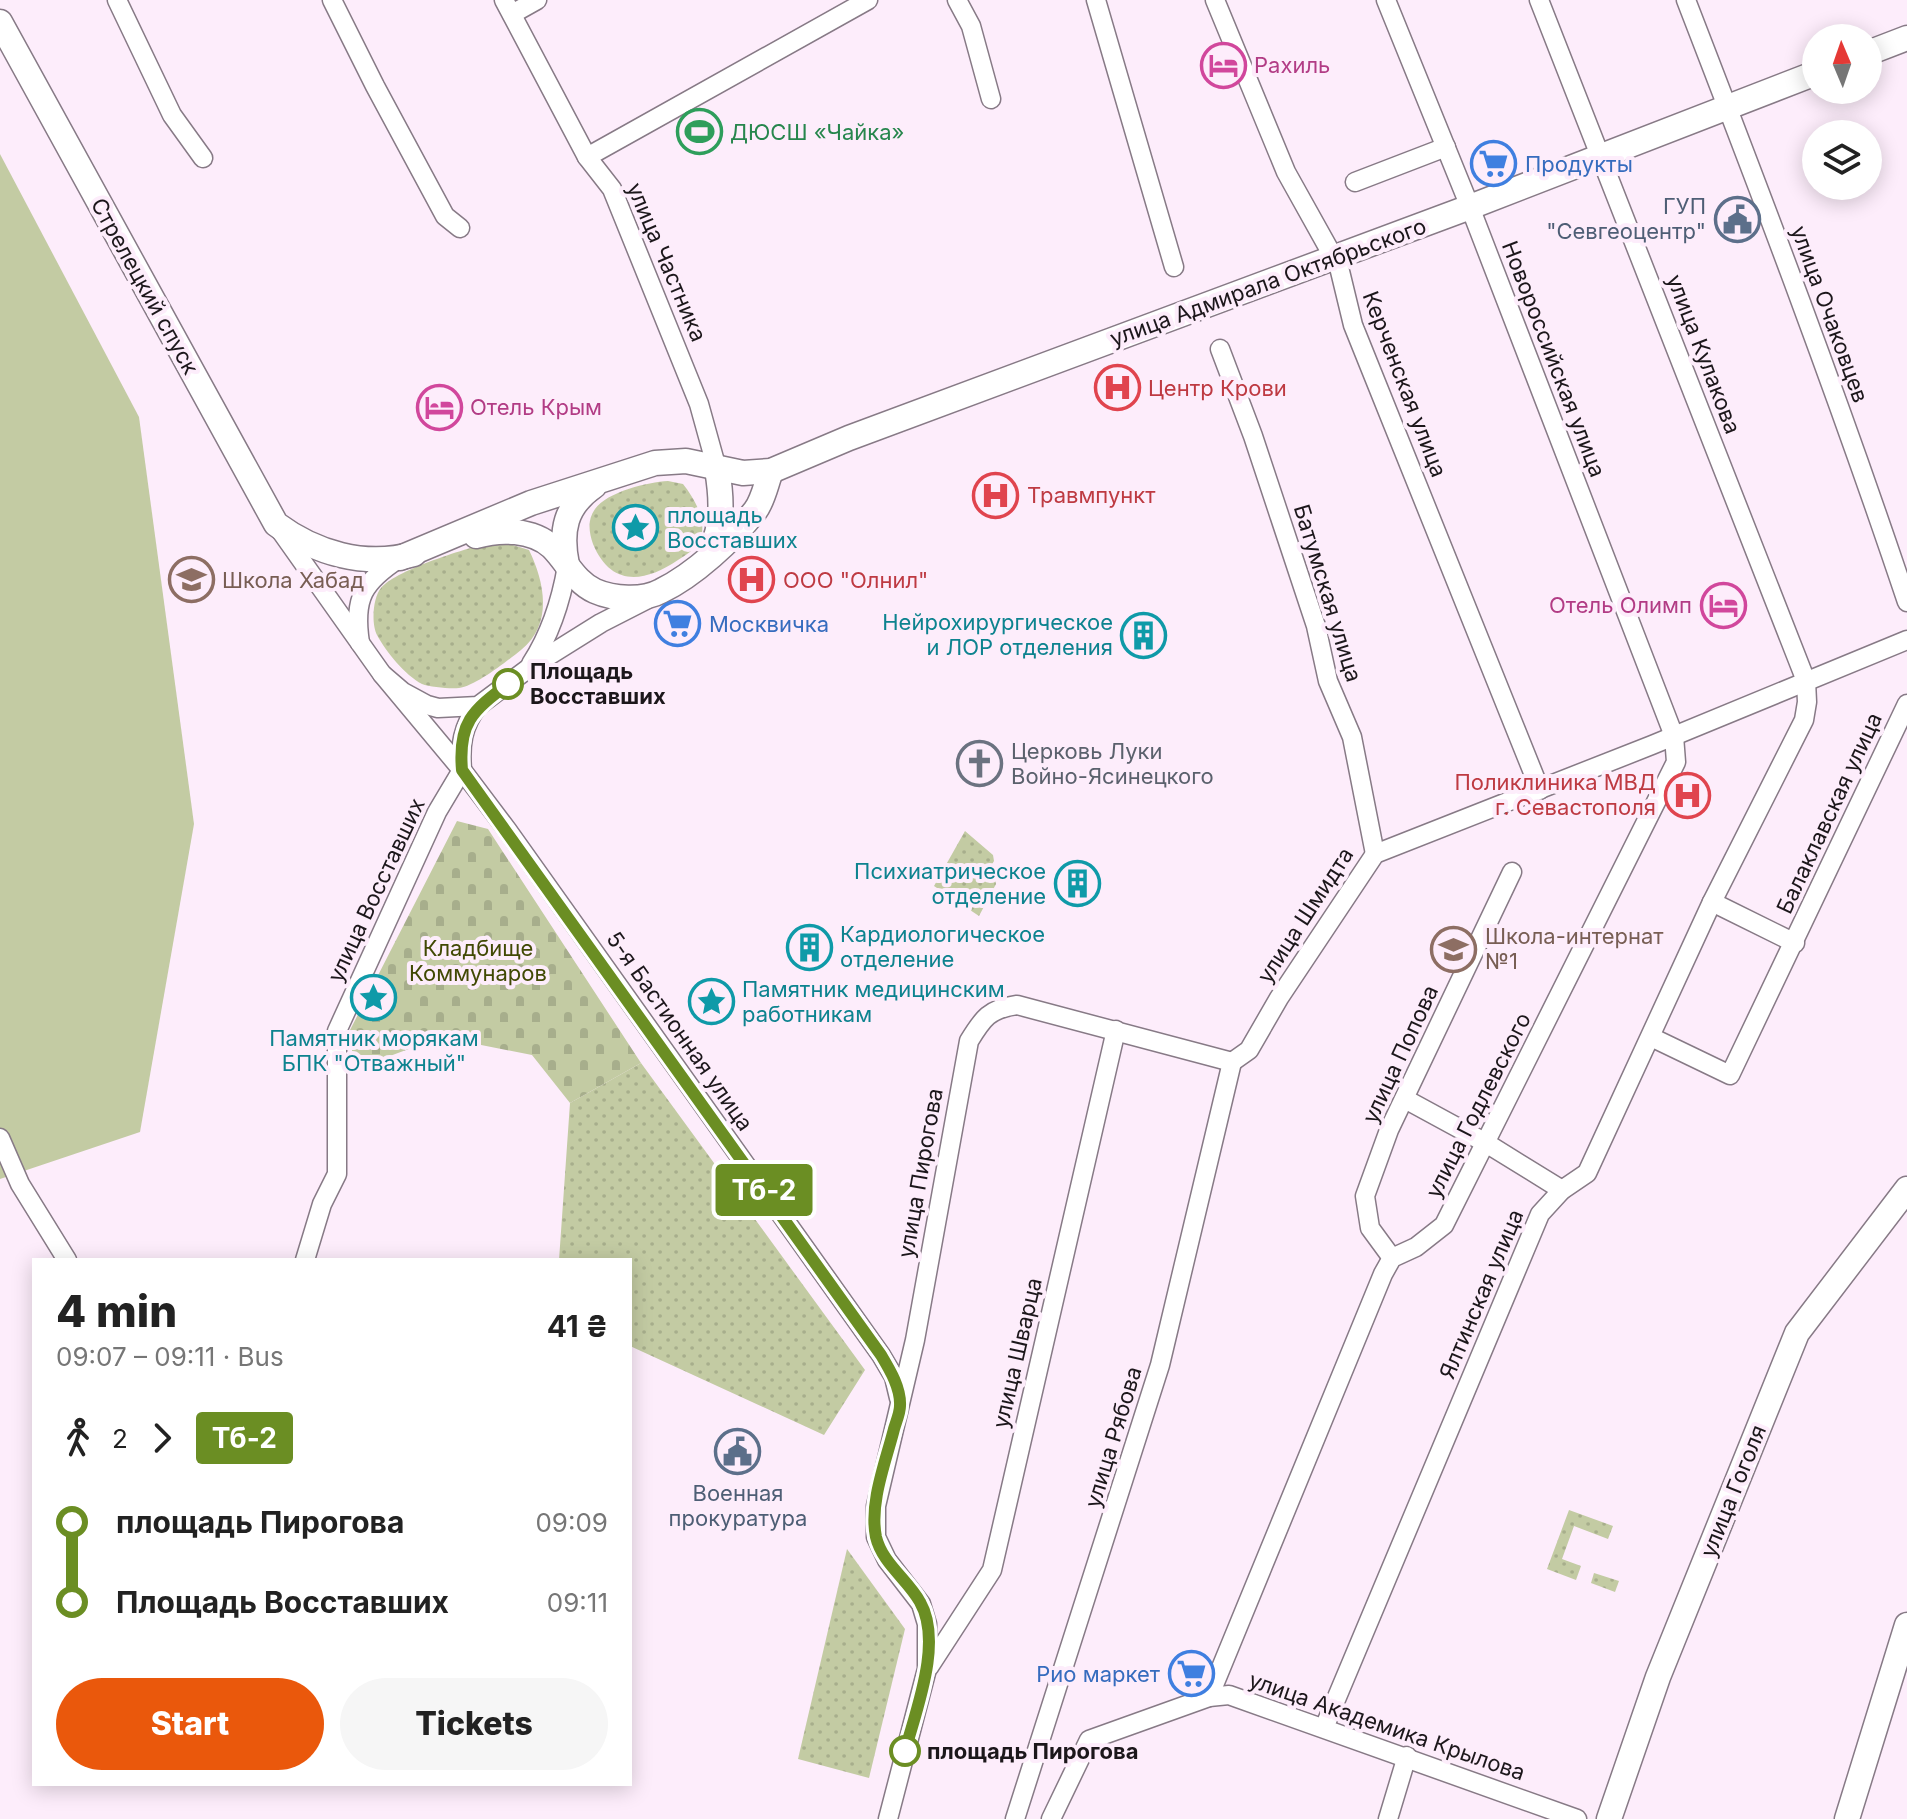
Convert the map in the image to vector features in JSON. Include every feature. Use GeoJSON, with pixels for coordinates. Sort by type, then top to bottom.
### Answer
{"type":"FeatureCollection","features":[{"type":"Feature","properties":{"kind":"main road","name":"Стрелецкий спуск"},"geometry":{"type":"LineString","coordinates":[[0,22],[276,524],[299,542],[346,558],[400,558]]}},
{"type":"Feature","properties":{"kind":"main road"},"geometry":{"type":"LineString","coordinates":[[1882,48],[1907,38]]}},
{"type":"Feature","properties":{"kind":"main road","name":"улица Адмирала Октябрьского"},"geometry":{"type":"LineString","coordinates":[[717,469],[743,473],[771,471],[849,438],[1470,207],[1802,78]]}},
{"type":"Feature","properties":{"kind":"main road"},"geometry":{"type":"LineString","coordinates":[[400,558],[531,503],[673,460],[717,469],[722,506],[720,524],[706,560]]}},
{"type":"Feature","properties":{"kind":"main road"},"geometry":{"type":"LineString","coordinates":[[400,558],[485,533],[513,531],[552,547],[586,587],[613,597],[659,593],[706,560],[757,509],[771,471]]}},
{"type":"Feature","properties":{"kind":"main road"},"geometry":{"type":"LineString","coordinates":[[567,566],[563,542],[567,516],[581,495],[603,480]]}},
{"type":"Feature","properties":{"kind":"main road","name":"улица Гоголя"},"geometry":{"type":"LineString","coordinates":[[1609,1819],[1658,1677],[1797,1333],[1907,1189]]}},
{"type":"Feature","properties":{"kind":"main road"},"geometry":{"type":"LineString","coordinates":[[1847,1819],[1907,1625]]}},
{"type":"Feature","properties":{"kind":"street"},"geometry":{"type":"LineString","coordinates":[[117,0],[172,115],[203,158]]}},
{"type":"Feature","properties":{"kind":"street"},"geometry":{"type":"LineString","coordinates":[[332,0],[445,216],[460,228]]}},
{"type":"Feature","properties":{"kind":"street"},"geometry":{"type":"LineString","coordinates":[[508,7],[537,0]]}},
{"type":"Feature","properties":{"kind":"street"},"geometry":{"type":"LineString","coordinates":[[587,157],[868,0]]}},
{"type":"Feature","properties":{"kind":"street"},"geometry":{"type":"LineString","coordinates":[[957,0],[971,26],[991,99]]}},
{"type":"Feature","properties":{"kind":"street"},"geometry":{"type":"LineString","coordinates":[[1096,0],[1174,267]]}},
{"type":"Feature","properties":{"kind":"street","name":"Керченская улица"},"geometry":{"type":"LineString","coordinates":[[1215,0],[1286,172],[1334,258],[1353,325],[1540,790]]}},
{"type":"Feature","properties":{"kind":"street","name":"Новороссийская улица"},"geometry":{"type":"LineString","coordinates":[[1386,0],[1470,207],[1674,736]]}},
{"type":"Feature","properties":{"kind":"street","name":"улица Кулакова"},"geometry":{"type":"LineString","coordinates":[[1539,0],[1806,681]]}},
{"type":"Feature","properties":{"kind":"street","name":"улица Очаковцев"},"geometry":{"type":"LineString","coordinates":[[1686,0],[1821,357],[1907,602]]}},
{"type":"Feature","properties":{"kind":"street","name":"улица Частника"},"geometry":{"type":"LineString","coordinates":[[508,7],[587,157],[612,189],[699,404],[717,469]]}},
{"type":"Feature","properties":{"kind":"street"},"geometry":{"type":"LineString","coordinates":[[1355,182],[1446,147]]}},
{"type":"Feature","properties":{"kind":"street","name":"Батумская улица"},"geometry":{"type":"LineString","coordinates":[[1220,349],[1253,436],[1316,626],[1328,681],[1352,737],[1375,854]]}},
{"type":"Feature","properties":{"kind":"street"},"geometry":{"type":"LineString","coordinates":[[276,524],[382,674],[403,692],[427,705],[438,708],[478,706]]}},
{"type":"Feature","properties":{"kind":"street"},"geometry":{"type":"LineString","coordinates":[[360,645],[357,616],[367,583],[400,558]]}},
{"type":"Feature","properties":{"kind":"street"},"geometry":{"type":"LineString","coordinates":[[529,668],[553,622],[567,566]]}},
{"type":"Feature","properties":{"kind":"street"},"geometry":{"type":"LineString","coordinates":[[462,770],[461,738],[478,706],[529,668],[601,623],[659,593]]}},
{"type":"Feature","properties":{"kind":"street","name":"улица Шмидта"},"geometry":{"type":"LineString","coordinates":[[1232,1062],[1249,1050],[1279,998],[1375,854],[1907,640]]}},
{"type":"Feature","properties":{"kind":"street","name":"5-я Бастионная улица"},"geometry":{"type":"LineString","coordinates":[[382,674],[462,770],[881,1355],[894,1377],[901,1404]]}},
{"type":"Feature","properties":{"kind":"street","name":"Ялтинская улица"},"geometry":{"type":"LineString","coordinates":[[1324,1728],[1540,1214],[1562,1190],[1587,1173],[1712,902],[1804,720],[1806,681]]}},
{"type":"Feature","properties":{"kind":"street","name":"Балаклавская улица"},"geometry":{"type":"LineString","coordinates":[[1651,1037],[1730,1075],[1907,704]]}},
{"type":"Feature","properties":{"kind":"street","name":"улица Годлевского"},"geometry":{"type":"LineString","coordinates":[[1392,1258],[1416,1247],[1444,1225],[1676,762],[1674,736]]}},
{"type":"Feature","properties":{"kind":"street","name":"улица Восставших"},"geometry":{"type":"LineString","coordinates":[[306,1258],[322,1204],[337,1174],[337,1031],[437,812],[462,770]]}},
{"type":"Feature","properties":{"kind":"street","name":"улица Попова"},"geometry":{"type":"LineString","coordinates":[[1392,1258],[1370,1228],[1365,1196],[1389,1130],[1512,872]]}},
{"type":"Feature","properties":{"kind":"street","name":"Балаклавская улица"},"geometry":{"type":"LineString","coordinates":[[1712,902],[1795,943]]}},
{"type":"Feature","properties":{"kind":"street","name":"улица Пирогова"},"geometry":{"type":"LineString","coordinates":[[927,1669],[927,1624],[921,1604],[887,1560],[876,1537],[876,1506],[915,1340],[967,1050],[984,1017],[1002,1007],[1017,1005],[1116,1030]]}},
{"type":"Feature","properties":{"kind":"street"},"geometry":{"type":"LineString","coordinates":[[1116,1030],[1232,1062]]}},
{"type":"Feature","properties":{"kind":"street","name":"улица Шварца"},"geometry":{"type":"LineString","coordinates":[[927,1669],[992,1570],[1116,1030]]}},
{"type":"Feature","properties":{"kind":"street","name":"улица Рябова"},"geometry":{"type":"LineString","coordinates":[[1015,1819],[1160,1365],[1232,1062]]}},
{"type":"Feature","properties":{"kind":"street"},"geometry":{"type":"LineString","coordinates":[[1405,1099],[1486,1143],[1562,1190]]}},
{"type":"Feature","properties":{"kind":"street"},"geometry":{"type":"LineString","coordinates":[[0,1138],[20,1184],[66,1258]]}},
{"type":"Feature","properties":{"kind":"street"},"geometry":{"type":"LineString","coordinates":[[1209,1697],[1377,1287],[1392,1258]]}},
{"type":"Feature","properties":{"kind":"street"},"geometry":{"type":"LineString","coordinates":[[881,1355],[898,1359],[915,1340]]}},
{"type":"Feature","properties":{"kind":"street"},"geometry":{"type":"LineString","coordinates":[[888,1819],[927,1669]]}},
{"type":"Feature","properties":{"kind":"street","name":"улица Академика Крылова"},"geometry":{"type":"LineString","coordinates":[[1051,1819],[1089,1740],[1209,1697],[1229,1695],[1577,1819]]}},
{"type":"Feature","properties":{"kind":"street"},"geometry":{"type":"LineString","coordinates":[[1388,1819],[1407,1756]]}},
{"type":"Feature","properties":{"kind":"green space"},"geometry":{"type":"Polygon","coordinates":[[[0,154],[139,417],[194,824],[140,1132],[0,1179],[0,154]]]}},
{"type":"Feature","properties":{"kind":"green space"},"geometry":{"type":"Polygon","coordinates":[[[668,481],[683,484],[695,503],[702,525],[696,546],[653,573],[630,577],[609,568],[600,558],[590,535],[592,513],[601,503],[618,493],[668,481]]]}},
{"type":"Feature","properties":{"kind":"green space"},"geometry":{"type":"Polygon","coordinates":[[[500,541],[529,550],[535,563],[543,603],[538,628],[521,650],[474,683],[455,688],[422,684],[396,662],[377,635],[374,618],[378,592],[390,581],[419,566],[500,541]]]}},
{"type":"Feature","properties":{"kind":"green space","name":"Кладбище Коммунаров"},"geometry":{"type":"Polygon","coordinates":[[[457,821],[488,829],[641,1063],[570,1103],[532,1055],[441,1037],[355,1069],[349,1032],[457,821]]]}},
{"type":"Feature","properties":{"kind":"green space"},"geometry":{"type":"Polygon","coordinates":[[[965,831],[993,855],[994,861],[987,873],[996,884],[979,916],[934,886],[965,831]]]}},
{"type":"Feature","properties":{"kind":"green space"},"geometry":{"type":"Polygon","coordinates":[[[641,1063],[865,1370],[824,1435],[632,1347],[632,1258],[559,1258],[570,1103],[641,1063]]]}},
{"type":"Feature","properties":{"kind":"green space"},"geometry":{"type":"Polygon","coordinates":[[[1569,1510],[1613,1526],[1608,1539],[1574,1526],[1562,1559],[1581,1566],[1576,1580],[1547,1569],[1569,1510]]]}},
{"type":"Feature","properties":{"kind":"green space"},"geometry":{"type":"Polygon","coordinates":[[[847,1549],[905,1629],[869,1778],[798,1759],[847,1549]]]}},
{"type":"Feature","properties":{"kind":"green space"},"geometry":{"type":"Polygon","coordinates":[[[1594,1573],[1619,1581],[1615,1592],[1591,1583],[1594,1573]]]}},
{"type":"Feature","properties":{"kind":"bus line","name":"Тб-2"},"geometry":{"type":"LineString","coordinates":[[508,684],[478,706],[466,724],[460,748],[462,770],[894,1377],[901,1404],[876,1506],[876,1537],[887,1560],[921,1604],[929,1644],[927,1669],[905,1751]]}},
{"type":"Feature","properties":{"kind":"place","name":"Рахиль"},"geometry":{"type":"Point","coordinates":[1223,65]}},
{"type":"Feature","properties":{"kind":"place","name":"ДЮСШ «Чайка»"},"geometry":{"type":"Point","coordinates":[699,132]}},
{"type":"Feature","properties":{"kind":"place","name":"Продукты"},"geometry":{"type":"Point","coordinates":[1494,164]}},
{"type":"Feature","properties":{"kind":"place","name":"ГУП \"Севгеоцентр\""},"geometry":{"type":"Point","coordinates":[1737,219]}},
{"type":"Feature","properties":{"kind":"place","name":"Центр Крови"},"geometry":{"type":"Point","coordinates":[1117,388]}},
{"type":"Feature","properties":{"kind":"place","name":"Отель Крым"},"geometry":{"type":"Point","coordinates":[439,407]}},
{"type":"Feature","properties":{"kind":"place","name":"Травмпункт"},"geometry":{"type":"Point","coordinates":[996,495]}},
{"type":"Feature","properties":{"kind":"place","name":"площадь Восставших"},"geometry":{"type":"Point","coordinates":[636,528]}},
{"type":"Feature","properties":{"kind":"place","name":"Школа Хабад"},"geometry":{"type":"Point","coordinates":[191,580]}},
{"type":"Feature","properties":{"kind":"place","name":"ООО \"Олнил\""},"geometry":{"type":"Point","coordinates":[752,580]}},
{"type":"Feature","properties":{"kind":"place","name":"Отель Олимп"},"geometry":{"type":"Point","coordinates":[1723,605]}},
{"type":"Feature","properties":{"kind":"place","name":"Москвичка"},"geometry":{"type":"Point","coordinates":[678,624]}},
{"type":"Feature","properties":{"kind":"place","name":"Нейрохирургическое и ЛОР отделения"},"geometry":{"type":"Point","coordinates":[1144,635]}},
{"type":"Feature","properties":{"kind":"place","name":"Площадь Восставших"},"geometry":{"type":"Point","coordinates":[508,684]}},
{"type":"Feature","properties":{"kind":"place","name":"Церковь Луки Войно-Ясинецкого"},"geometry":{"type":"Point","coordinates":[980,764]}},
{"type":"Feature","properties":{"kind":"place","name":"Поликлиника МВД г. Севастополя"},"geometry":{"type":"Point","coordinates":[1687,795]}},
{"type":"Feature","properties":{"kind":"place","name":"Психиатрическое отделение"},"geometry":{"type":"Point","coordinates":[1077,884]}},
{"type":"Feature","properties":{"kind":"place","name":"Кардиологическое отделение"},"geometry":{"type":"Point","coordinates":[809,947]}},
{"type":"Feature","properties":{"kind":"place","name":"Школа-интернат №1"},"geometry":{"type":"Point","coordinates":[1454,949]}},
{"type":"Feature","properties":{"kind":"place","name":"Памятник морякам БПК \"Отважный\""},"geometry":{"type":"Point","coordinates":[374,997]}},
{"type":"Feature","properties":{"kind":"place","name":"Памятник медицинским работникам"},"geometry":{"type":"Point","coordinates":[711,1002]}},
{"type":"Feature","properties":{"kind":"place","name":"Военная прокуратура"},"geometry":{"type":"Point","coordinates":[738,1452]}},
{"type":"Feature","properties":{"kind":"place","name":"Рио маркет"},"geometry":{"type":"Point","coordinates":[1191,1674]}},
{"type":"Feature","properties":{"kind":"place","name":"площадь Пирогова"},"geometry":{"type":"Point","coordinates":[905,1751]}}]}
